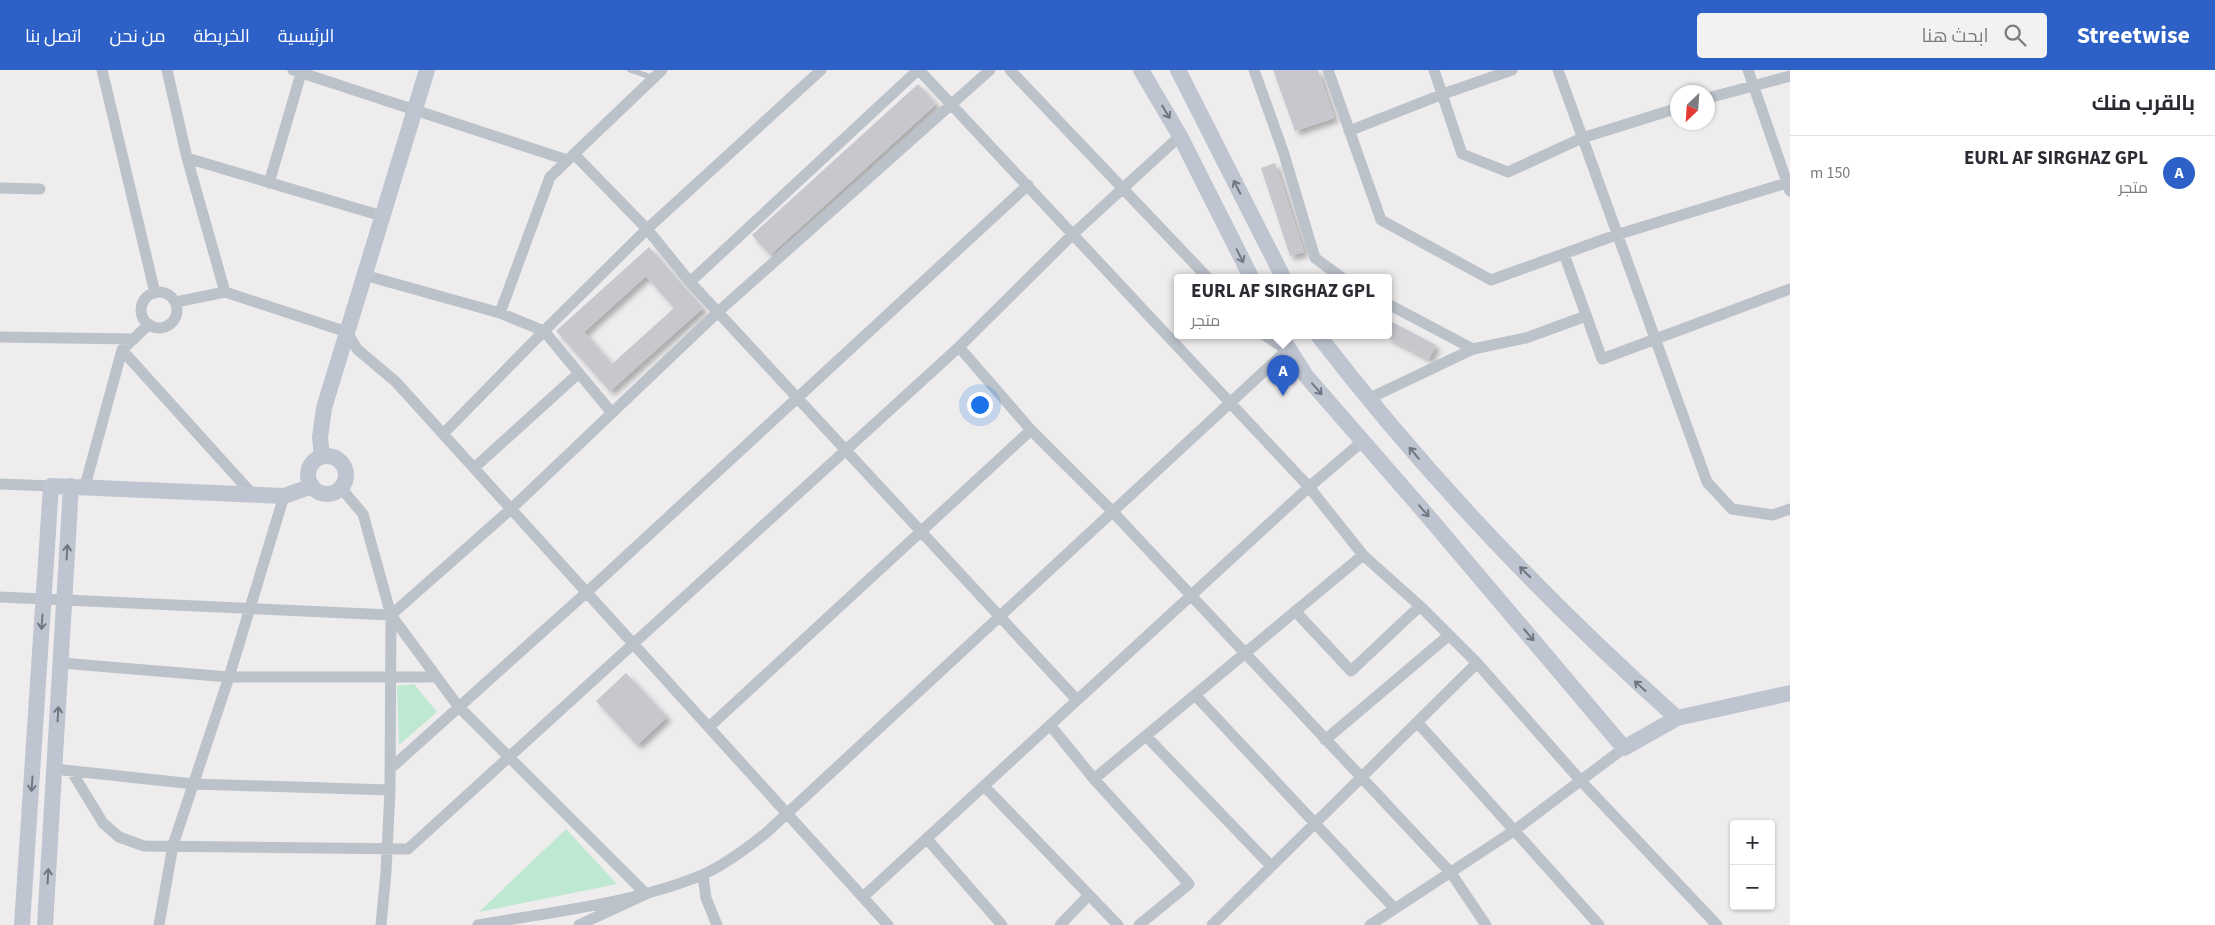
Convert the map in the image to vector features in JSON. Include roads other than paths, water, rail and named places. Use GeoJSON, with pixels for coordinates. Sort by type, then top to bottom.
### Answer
{"type":"FeatureCollection","features":[{"type":"Feature","properties":{"kind":"street"},"geometry":{"type":"LineString","coordinates":[[102,70],[155,293]]}},
{"type":"Feature","properties":{"kind":"street"},"geometry":{"type":"LineString","coordinates":[[167,70],[187,158],[225,292]]}},
{"type":"Feature","properties":{"kind":"street"},"geometry":{"type":"LineString","coordinates":[[322,457],[320,437],[324,408],[427,70]]}},
{"type":"Feature","properties":{"kind":"street"},"geometry":{"type":"LineString","coordinates":[[443,434],[647,229],[822,70]]}},
{"type":"Feature","properties":{"kind":"street"},"geometry":{"type":"LineString","coordinates":[[690,282],[918,70],[1028,185],[1308,487],[1363,555],[1420,606],[1477,664],[1581,781],[1717,925]]}},
{"type":"Feature","properties":{"kind":"street"},"geometry":{"type":"LineString","coordinates":[[0,597],[391,616],[512,509],[719,311],[990,70]]}},
{"type":"Feature","properties":{"kind":"street"},"geometry":{"type":"LineString","coordinates":[[1010,70],[1204,274]]}},
{"type":"Feature","properties":{"kind":"street"},"geometry":{"type":"LineString","coordinates":[[1141,70],[1180,136],[1249,274]]}},
{"type":"Feature","properties":{"kind":"street"},"geometry":{"type":"LineString","coordinates":[[1178,70],[1281,274]]}},
{"type":"Feature","properties":{"kind":"street"},"geometry":{"type":"LineString","coordinates":[[1254,70],[1283,151],[1315,258],[1337,274]]}},
{"type":"Feature","properties":{"kind":"street"},"geometry":{"type":"LineString","coordinates":[[1328,70],[1381,220],[1491,280],[1616,235],[1789,186],[1748,70]]}},
{"type":"Feature","properties":{"kind":"street"},"geometry":{"type":"LineString","coordinates":[[1434,70],[1462,154],[1508,172],[1582,138],[1670,110]]}},
{"type":"Feature","properties":{"kind":"street"},"geometry":{"type":"LineString","coordinates":[[1349,131],[1442,94],[1512,70]]}},
{"type":"Feature","properties":{"kind":"street"},"geometry":{"type":"LineString","coordinates":[[1558,70],[1616,235],[1708,482],[1732,509],[1773,515],[1790,509]]}},
{"type":"Feature","properties":{"kind":"street"},"geometry":{"type":"LineString","coordinates":[[269,183],[299,71],[571,158],[647,229],[690,282],[798,396],[1078,700]]}},
{"type":"Feature","properties":{"kind":"street"},"geometry":{"type":"LineString","coordinates":[[500,313],[550,177],[658,74]]}},
{"type":"Feature","properties":{"kind":"street"},"geometry":{"type":"LineString","coordinates":[[1715,96],[1753,84],[1790,76]]}},
{"type":"Feature","properties":{"kind":"street"},"geometry":{"type":"LineString","coordinates":[[72,772],[103,823],[119,837],[144,846],[408,849],[959,347],[1072,234],[1123,190],[1180,136]]}},
{"type":"Feature","properties":{"kind":"street"},"geometry":{"type":"LineString","coordinates":[[187,158],[382,216]]}},
{"type":"Feature","properties":{"kind":"street"},"geometry":{"type":"LineString","coordinates":[[390,769],[586,592],[1028,185]]}},
{"type":"Feature","properties":{"kind":"street"},"geometry":{"type":"LineString","coordinates":[[0,188],[40,189]]}},
{"type":"Feature","properties":{"kind":"street"},"geometry":{"type":"LineString","coordinates":[[1564,254],[1602,359],[1790,289]]}},
{"type":"Feature","properties":{"kind":"street"},"geometry":{"type":"LineString","coordinates":[[364,274],[500,313],[544,331],[612,413]]}},
{"type":"Feature","properties":{"kind":"street"},"geometry":{"type":"LineString","coordinates":[[176,302],[225,292],[347,332],[357,349],[396,382],[888,925]]}},
{"type":"Feature","properties":{"kind":"street"},"geometry":{"type":"LineString","coordinates":[[155,293],[167,294],[176,302],[177,314],[170,324],[159,328],[148,324],[142,315],[145,299],[155,293]]}},
{"type":"Feature","properties":{"kind":"street"},"geometry":{"type":"LineString","coordinates":[[1392,306],[1473,349]]}},
{"type":"Feature","properties":{"kind":"street"},"geometry":{"type":"LineString","coordinates":[[1368,400],[1473,349],[1526,338],[1586,316]]}},
{"type":"Feature","properties":{"kind":"street"},"geometry":{"type":"LineString","coordinates":[[45,925],[64,599],[78,486],[122,350],[148,324]]}},
{"type":"Feature","properties":{"kind":"street"},"geometry":{"type":"LineString","coordinates":[[0,337],[134,338]]}},
{"type":"Feature","properties":{"kind":"street"},"geometry":{"type":"LineString","coordinates":[[1270,339],[1287,350]]}},
{"type":"Feature","properties":{"kind":"street"},"geometry":{"type":"LineString","coordinates":[[1282,339],[1287,350],[1306,376],[1624,748]]}},
{"type":"Feature","properties":{"kind":"street"},"geometry":{"type":"LineString","coordinates":[[1321,339],[1368,400],[1450,496],[1628,675],[1677,718]]}},
{"type":"Feature","properties":{"kind":"street"},"geometry":{"type":"LineString","coordinates":[[959,347],[1031,430],[1112,511],[1451,873],[1486,925]]}},
{"type":"Feature","properties":{"kind":"street"},"geometry":{"type":"LineString","coordinates":[[122,350],[254,496]]}},
{"type":"Feature","properties":{"kind":"street"},"geometry":{"type":"LineString","coordinates":[[579,925],[646,894],[703,875],[740,854],[766,833],[786,812],[1287,350]]}},
{"type":"Feature","properties":{"kind":"street"},"geometry":{"type":"LineString","coordinates":[[474,468],[579,373]]}},
{"type":"Feature","properties":{"kind":"street"},"geometry":{"type":"LineString","coordinates":[[709,727],[1031,430]]}},
{"type":"Feature","properties":{"kind":"street"},"geometry":{"type":"LineString","coordinates":[[863,898],[1308,487],[1362,440]]}},
{"type":"Feature","properties":{"kind":"street"},"geometry":{"type":"LineString","coordinates":[[322,457],[335,457],[344,465],[346,477],[341,488],[336,492],[323,493],[312,486],[310,469],[312,463],[322,457]]}},
{"type":"Feature","properties":{"kind":"street"},"geometry":{"type":"LineString","coordinates":[[0,484],[78,486],[254,496],[284,496],[312,486]]}},
{"type":"Feature","properties":{"kind":"street"},"geometry":{"type":"LineString","coordinates":[[22,925],[51,486]]}},
{"type":"Feature","properties":{"kind":"street"},"geometry":{"type":"LineString","coordinates":[[341,488],[363,514],[391,616],[389,678],[390,790],[381,925]]}},
{"type":"Feature","properties":{"kind":"street"},"geometry":{"type":"LineString","coordinates":[[159,925],[173,845],[229,677],[284,496]]}},
{"type":"Feature","properties":{"kind":"street"},"geometry":{"type":"LineString","coordinates":[[1094,779],[1363,555]]}},
{"type":"Feature","properties":{"kind":"street"},"geometry":{"type":"LineString","coordinates":[[1295,611],[1351,671],[1420,606]]}},
{"type":"Feature","properties":{"kind":"street"},"geometry":{"type":"LineString","coordinates":[[391,616],[458,706],[646,894]]}},
{"type":"Feature","properties":{"kind":"street"},"geometry":{"type":"LineString","coordinates":[[1325,740],[1448,636]]}},
{"type":"Feature","properties":{"kind":"street"},"geometry":{"type":"LineString","coordinates":[[61,663],[229,677],[436,677]]}},
{"type":"Feature","properties":{"kind":"street"},"geometry":{"type":"LineString","coordinates":[[1212,925],[1477,664]]}},
{"type":"Feature","properties":{"kind":"street"},"geometry":{"type":"LineString","coordinates":[[1372,924],[1515,830],[1624,748],[1677,718],[1790,693]]}},
{"type":"Feature","properties":{"kind":"street"},"geometry":{"type":"LineString","coordinates":[[1195,695],[1313,824],[1394,908]]}},
{"type":"Feature","properties":{"kind":"street"},"geometry":{"type":"LineString","coordinates":[[1417,722],[1599,925]]}},
{"type":"Feature","properties":{"kind":"street"},"geometry":{"type":"LineString","coordinates":[[1050,725],[1094,779],[1189,884],[1139,925]]}},
{"type":"Feature","properties":{"kind":"street"},"geometry":{"type":"LineString","coordinates":[[1146,736],[1271,866]]}},
{"type":"Feature","properties":{"kind":"street"},"geometry":{"type":"LineString","coordinates":[[54,769],[194,784],[390,790]]}},
{"type":"Feature","properties":{"kind":"street"},"geometry":{"type":"LineString","coordinates":[[984,786],[1118,925]]}},
{"type":"Feature","properties":{"kind":"street"},"geometry":{"type":"LineString","coordinates":[[927,839],[1002,925]]}},
{"type":"Feature","properties":{"kind":"street"},"geometry":{"type":"LineString","coordinates":[[703,875],[706,898],[717,925]]}},
{"type":"Feature","properties":{"kind":"street"},"geometry":{"type":"LineString","coordinates":[[478,925],[646,894]]}},
{"type":"Feature","properties":{"kind":"street"},"geometry":{"type":"LineString","coordinates":[[1060,925],[1088,896]]}},
{"type":"Feature","properties":{"kind":"lane"},"geometry":{"type":"LineString","coordinates":[[630,70],[658,74]]}},
{"type":"Feature","properties":{"kind":"place","name":"EURL AF SIRGHAZ GPL"},"geometry":{"type":"Point","coordinates":[1283,396]}}]}
